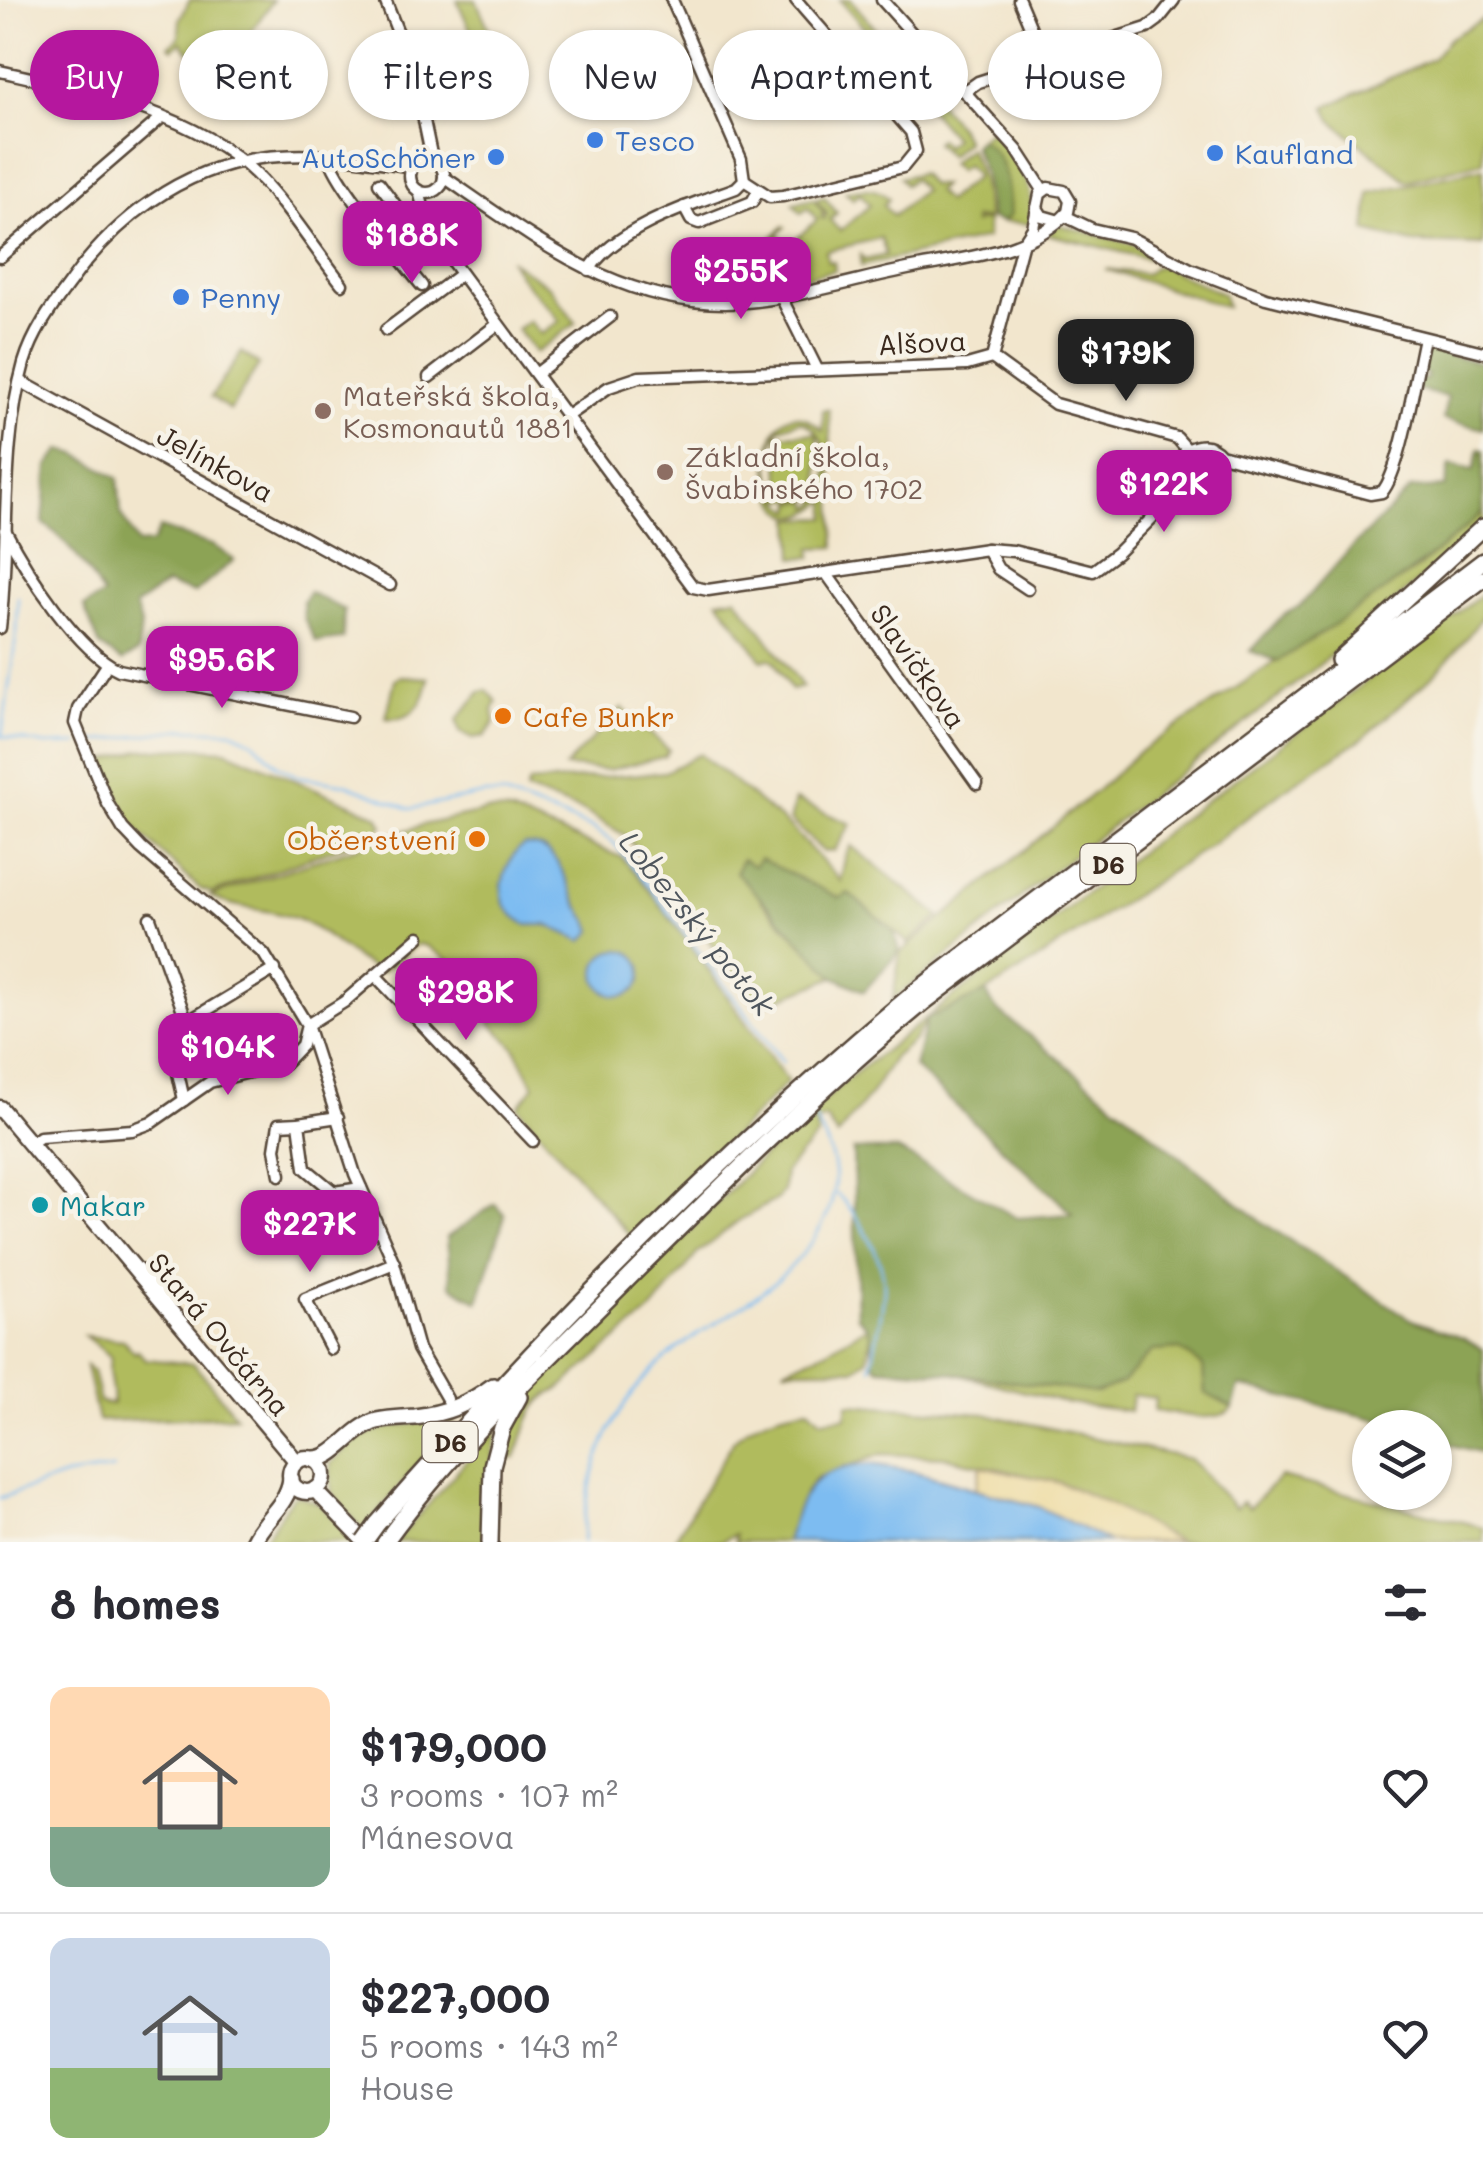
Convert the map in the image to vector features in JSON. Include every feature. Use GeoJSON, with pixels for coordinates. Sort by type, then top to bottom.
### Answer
{"type":"FeatureCollection","features":[{"type":"Feature","properties":{"kind":"highway"},"geometry":{"type":"LineString","coordinates":[[1288,709],[1483,527]]}},
{"type":"Feature","properties":{"kind":"highway","name":"D6"},"geometry":{"type":"LineString","coordinates":[[365,1542],[384,1533],[530,1367],[760,1124],[831,1061],[915,992],[1483,562]]}},
{"type":"Feature","properties":{"kind":"highway","name":"D6"},"geometry":{"type":"LineString","coordinates":[[530,1367],[839,1072],[924,1002],[1483,579]]}},
{"type":"Feature","properties":{"kind":"highway"},"geometry":{"type":"LineString","coordinates":[[304,1461],[328,1458],[353,1432],[377,1421],[437,1414],[460,1407],[530,1367]]}},
{"type":"Feature","properties":{"kind":"highway"},"geometry":{"type":"LineString","coordinates":[[490,1542],[495,1453],[530,1367]]}},
{"type":"Feature","properties":{"kind":"highway"},"geometry":{"type":"LineString","coordinates":[[253,1542],[287,1497],[291,1479]]}},
{"type":"Feature","properties":{"kind":"main road","name":"Stará Ovčárna"},"geometry":{"type":"LineString","coordinates":[[0,1108],[304,1461]]}},
{"type":"Feature","properties":{"kind":"main road"},"geometry":{"type":"LineString","coordinates":[[316,1490],[324,1472],[304,1461],[291,1470],[291,1479],[298,1489],[316,1490],[365,1542]]}},
{"type":"Feature","properties":{"kind":"street"},"geometry":{"type":"LineString","coordinates":[[385,0],[414,74],[422,119],[418,166],[433,187],[486,205],[589,270],[628,288],[669,299],[723,303],[781,297],[1022,245],[1060,218],[1070,201],[1064,191],[1054,187],[1043,190],[1037,198],[1042,216],[1060,218],[1131,238],[1190,269],[1266,298],[1483,352]]}},
{"type":"Feature","properties":{"kind":"street"},"geometry":{"type":"LineString","coordinates":[[672,0],[741,158],[744,180],[770,198],[903,166],[914,157],[916,147],[911,132],[796,0]]}},
{"type":"Feature","properties":{"kind":"street"},"geometry":{"type":"LineString","coordinates":[[882,0],[909,30]]}},
{"type":"Feature","properties":{"kind":"street"},"geometry":{"type":"LineString","coordinates":[[1019,0],[1032,30]]}},
{"type":"Feature","properties":{"kind":"street"},"geometry":{"type":"LineString","coordinates":[[1141,30],[1158,20],[1174,0]]}},
{"type":"Feature","properties":{"kind":"street"},"geometry":{"type":"LineString","coordinates":[[0,71],[88,94],[194,130],[258,176],[342,284]]}},
{"type":"Feature","properties":{"kind":"street"},"geometry":{"type":"LineString","coordinates":[[968,96],[1017,150],[1043,190]]}},
{"type":"Feature","properties":{"kind":"street"},"geometry":{"type":"LineString","coordinates":[[0,257],[161,118]]}},
{"type":"Feature","properties":{"kind":"street"},"geometry":{"type":"LineString","coordinates":[[0,628],[2,529],[12,425],[20,381],[36,333],[94,249],[138,208],[159,195],[242,162],[278,156],[441,166],[427,222],[567,416]]}},
{"type":"Feature","properties":{"kind":"street"},"geometry":{"type":"LineString","coordinates":[[330,158],[344,186],[422,286]]}},
{"type":"Feature","properties":{"kind":"street"},"geometry":{"type":"LineString","coordinates":[[589,270],[607,250],[684,208],[736,188],[744,180]]}},
{"type":"Feature","properties":{"kind":"street"},"geometry":{"type":"LineString","coordinates":[[379,183],[404,217],[427,222]]}},
{"type":"Feature","properties":{"kind":"street"},"geometry":{"type":"LineString","coordinates":[[684,208],[691,220],[698,222],[752,202],[758,192]]}},
{"type":"Feature","properties":{"kind":"street","name":"Alšova"},"geometry":{"type":"LineString","coordinates":[[567,416],[609,387],[639,377],[968,365],[992,358],[1022,245],[1033,228],[1037,208]]}},
{"type":"Feature","properties":{"kind":"street"},"geometry":{"type":"LineString","coordinates":[[386,330],[461,274]]}},
{"type":"Feature","properties":{"kind":"street"},"geometry":{"type":"LineString","coordinates":[[781,297],[817,369]]}},
{"type":"Feature","properties":{"kind":"street"},"geometry":{"type":"LineString","coordinates":[[536,374],[610,318]]}},
{"type":"Feature","properties":{"kind":"street"},"geometry":{"type":"LineString","coordinates":[[428,377],[498,324]]}},
{"type":"Feature","properties":{"kind":"street"},"geometry":{"type":"LineString","coordinates":[[992,358],[1055,404],[1177,438],[1189,450],[1204,444],[1222,454],[1375,494],[1386,489],[1424,338]]}},
{"type":"Feature","properties":{"kind":"street","name":"Jelínkova"},"geometry":{"type":"LineString","coordinates":[[20,381],[390,585]]}},
{"type":"Feature","properties":{"kind":"street","name":"Slavíčkova"},"geometry":{"type":"LineString","coordinates":[[567,416],[693,586],[708,590],[987,549],[1013,551],[1093,571],[1117,553],[1189,481],[1194,463],[1189,450]]}},
{"type":"Feature","properties":{"kind":"street"},"geometry":{"type":"LineString","coordinates":[[2,529],[26,570],[76,633],[108,665],[350,717]]}},
{"type":"Feature","properties":{"kind":"street"},"geometry":{"type":"LineString","coordinates":[[987,549],[998,569],[1028,589]]}},
{"type":"Feature","properties":{"kind":"street"},"geometry":{"type":"LineString","coordinates":[[3,580],[26,570]]}},
{"type":"Feature","properties":{"kind":"street","name":"Slavíčkova"},"geometry":{"type":"LineString","coordinates":[[826,573],[977,784]]}},
{"type":"Feature","properties":{"kind":"street"},"geometry":{"type":"LineString","coordinates":[[108,665],[78,709],[75,723],[108,804],[123,829],[264,954],[275,969],[306,1025],[361,1188],[394,1264],[418,1349],[447,1399]]}},
{"type":"Feature","properties":{"kind":"street"},"geometry":{"type":"LineString","coordinates":[[150,918],[187,1022]]}},
{"type":"Feature","properties":{"kind":"street"},"geometry":{"type":"LineString","coordinates":[[30,1144],[40,1137],[132,1130],[151,1124],[210,1082],[285,1063],[302,1045],[306,1025],[344,1002],[419,937]]}},
{"type":"Feature","properties":{"kind":"street"},"geometry":{"type":"LineString","coordinates":[[184,1100],[170,1038],[187,1022],[275,969]]}},
{"type":"Feature","properties":{"kind":"street"},"geometry":{"type":"LineString","coordinates":[[375,974],[533,1141]]}},
{"type":"Feature","properties":{"kind":"street"},"geometry":{"type":"LineString","coordinates":[[280,1175],[275,1149],[279,1124],[338,1117]]}},
{"type":"Feature","properties":{"kind":"street"},"geometry":{"type":"LineString","coordinates":[[299,1123],[305,1168],[334,1192],[361,1188]]}},
{"type":"Feature","properties":{"kind":"street"},"geometry":{"type":"LineString","coordinates":[[331,1349],[305,1299],[394,1264]]}},
{"type":"Feature","properties":{"kind":"green space"},"geometry":{"type":"Polygon","coordinates":[[[190,0],[273,0],[252,30],[179,30],[180,18],[190,0]]]}},
{"type":"Feature","properties":{"kind":"green space"},"geometry":{"type":"Polygon","coordinates":[[[457,0],[476,0],[489,30],[470,30],[457,0]]]}},
{"type":"Feature","properties":{"kind":"green space"},"geometry":{"type":"Polygon","coordinates":[[[840,0],[851,0],[877,30],[866,30],[840,0]]]}},
{"type":"Feature","properties":{"kind":"green space"},"geometry":{"type":"Polygon","coordinates":[[[1483,19],[1483,162],[1407,181],[1332,121],[1326,107],[1432,59],[1450,38],[1483,19]]]}},
{"type":"Feature","properties":{"kind":"green space"},"geometry":{"type":"Polygon","coordinates":[[[938,120],[953,120],[966,141],[949,156],[935,143],[939,139],[945,146],[954,138],[938,120]]]}},
{"type":"Feature","properties":{"kind":"green space"},"geometry":{"type":"Polygon","coordinates":[[[991,130],[1023,172],[1031,195],[1032,224],[1003,222],[1010,215],[1004,172],[995,154],[979,139],[991,130]]]}},
{"type":"Feature","properties":{"kind":"green space"},"geometry":{"type":"Polygon","coordinates":[[[979,139],[995,153],[1004,172],[1010,215],[1003,222],[991,219],[984,174],[973,145],[979,139]]]}},
{"type":"Feature","properties":{"kind":"green space"},"geometry":{"type":"Polygon","coordinates":[[[969,148],[981,177],[988,219],[974,218],[974,225],[976,221],[987,221],[987,238],[861,266],[861,255],[865,260],[886,255],[881,238],[826,251],[835,270],[795,280],[778,260],[772,238],[783,226],[778,234],[788,246],[817,220],[808,208],[801,213],[793,204],[813,199],[824,219],[827,213],[815,199],[824,197],[837,213],[830,220],[840,231],[870,205],[860,193],[853,199],[846,192],[879,192],[889,199],[883,205],[893,216],[923,190],[913,179],[905,185],[900,178],[920,173],[931,185],[942,185],[936,191],[946,202],[976,177],[966,165],[958,171],[950,163],[969,148]]]}},
{"type":"Feature","properties":{"kind":"green space"},"geometry":{"type":"Polygon","coordinates":[[[1483,168],[1483,245],[1413,243],[1366,231],[1370,193],[1483,168]]]}},
{"type":"Feature","properties":{"kind":"green space"},"geometry":{"type":"Polygon","coordinates":[[[1060,225],[1132,244],[1158,261],[1043,233],[1060,225]]]}},
{"type":"Feature","properties":{"kind":"green space"},"geometry":{"type":"Polygon","coordinates":[[[511,261],[550,287],[576,323],[535,353],[517,329],[529,321],[541,334],[560,321],[511,261]]]}},
{"type":"Feature","properties":{"kind":"green space"},"geometry":{"type":"Polygon","coordinates":[[[1162,266],[1223,294],[1226,307],[1105,269],[1146,274],[1162,266]]]}},
{"type":"Feature","properties":{"kind":"green space"},"geometry":{"type":"Polygon","coordinates":[[[1424,349],[1483,363],[1483,429],[1443,419],[1447,397],[1418,390],[1418,378],[1426,380],[1428,375],[1421,372],[1424,349]]]}},
{"type":"Feature","properties":{"kind":"green space"},"geometry":{"type":"Polygon","coordinates":[[[242,352],[259,365],[230,410],[211,397],[242,352]]]}},
{"type":"Feature","properties":{"kind":"green space"},"geometry":{"type":"Polygon","coordinates":[[[823,410],[829,410],[835,547],[812,548],[812,557],[794,558],[792,519],[827,518],[827,499],[802,515],[783,511],[772,492],[768,467],[771,441],[782,422],[799,416],[823,431],[823,410]],[[800,421],[780,428],[771,448],[773,485],[784,504],[793,510],[794,502],[810,501],[810,508],[818,501],[827,477],[825,449],[811,427],[800,421]]]}},
{"type":"Feature","properties":{"kind":"green space"},"geometry":{"type":"Polygon","coordinates":[[[817,433],[820,498],[781,500],[778,435],[817,433]]]}},
{"type":"Feature","properties":{"kind":"green space"},"geometry":{"type":"Polygon","coordinates":[[[1479,449],[1483,450],[1483,512],[1384,591],[1278,661],[1250,651],[1283,615],[1300,606],[1411,489],[1445,487],[1450,465],[1474,470],[1479,449]]]}},
{"type":"Feature","properties":{"kind":"green space"},"geometry":{"type":"Polygon","coordinates":[[[61,450],[77,454],[118,478],[121,514],[138,544],[152,543],[160,528],[214,546],[234,560],[195,593],[166,584],[135,606],[141,625],[138,652],[122,661],[100,646],[84,607],[103,595],[69,546],[43,523],[48,466],[61,450]]]}},
{"type":"Feature","properties":{"kind":"green space"},"geometry":{"type":"Polygon","coordinates":[[[1483,512],[1483,522],[1331,655],[893,999],[900,953],[1136,754],[1419,567],[1483,512]]]}},
{"type":"Feature","properties":{"kind":"green space"},"geometry":{"type":"Polygon","coordinates":[[[309,592],[344,610],[343,639],[316,642],[304,618],[303,602],[309,592]]]}},
{"type":"Feature","properties":{"kind":"green space"},"geometry":{"type":"Polygon","coordinates":[[[1483,594],[1483,616],[1465,640],[1435,674],[1364,737],[1282,791],[1211,845],[1035,961],[972,1001],[927,1019],[837,1136],[826,1118],[815,1122],[818,1135],[785,1172],[783,1191],[777,1199],[738,1221],[697,1254],[653,1309],[539,1402],[515,1458],[505,1459],[502,1454],[509,1426],[532,1391],[758,1161],[844,1082],[1195,809],[1483,594]]]}},
{"type":"Feature","properties":{"kind":"green space"},"geometry":{"type":"Polygon","coordinates":[[[736,597],[803,687],[791,690],[774,661],[762,660],[718,600],[736,597]]]}},
{"type":"Feature","properties":{"kind":"green space"},"geometry":{"type":"Polygon","coordinates":[[[401,676],[428,678],[424,695],[410,714],[386,718],[395,680],[401,676]]]}},
{"type":"Feature","properties":{"kind":"green space"},"geometry":{"type":"Polygon","coordinates":[[[487,690],[497,702],[493,710],[495,722],[485,736],[473,738],[460,732],[457,720],[480,692],[487,690]]]}},
{"type":"Feature","properties":{"kind":"green space"},"geometry":{"type":"Polygon","coordinates":[[[622,708],[669,750],[664,757],[608,770],[565,767],[622,708]]]}},
{"type":"Feature","properties":{"kind":"green space"},"geometry":{"type":"Polygon","coordinates":[[[140,750],[226,750],[378,816],[383,826],[371,836],[212,893],[200,889],[130,824],[103,761],[140,750]]]}},
{"type":"Feature","properties":{"kind":"green space"},"geometry":{"type":"Polygon","coordinates":[[[700,754],[790,827],[841,881],[851,846],[940,916],[908,943],[885,923],[760,859],[761,901],[834,977],[761,1006],[626,836],[583,811],[526,791],[529,783],[665,772],[700,754]]]}},
{"type":"Feature","properties":{"kind":"green space"},"geometry":{"type":"Polygon","coordinates":[[[795,800],[851,824],[834,851],[824,852],[790,820],[795,800]]]}},
{"type":"Feature","properties":{"kind":"green space"},"geometry":{"type":"Polygon","coordinates":[[[487,811],[510,812],[621,857],[705,965],[788,1082],[631,1237],[518,1107],[534,1086],[515,1048],[490,1022],[501,1012],[485,985],[418,944],[382,972],[302,921],[210,896],[422,825],[487,811]]]}},
{"type":"Feature","properties":{"kind":"green space"},"geometry":{"type":"Polygon","coordinates":[[[742,859],[754,866],[760,859],[840,898],[848,893],[893,930],[900,951],[864,991],[834,977],[736,872],[742,859]]]}},
{"type":"Feature","properties":{"kind":"green space"},"geometry":{"type":"Polygon","coordinates":[[[986,992],[995,1008],[1262,1222],[1412,1320],[1465,1339],[1483,1350],[1483,1453],[1452,1445],[1452,1410],[1352,1410],[1352,1413],[1239,1386],[1233,1408],[1205,1393],[1203,1366],[1179,1349],[1152,1351],[1122,1383],[1096,1393],[952,1373],[879,1368],[873,1363],[869,1332],[857,1317],[853,1150],[898,1150],[1017,1218],[1073,1214],[914,1067],[927,1019],[986,992]]]}},
{"type":"Feature","properties":{"kind":"green space"},"geometry":{"type":"Polygon","coordinates":[[[495,1204],[505,1215],[478,1302],[451,1285],[447,1237],[495,1204]]]}},
{"type":"Feature","properties":{"kind":"green space"},"geometry":{"type":"Polygon","coordinates":[[[868,1326],[871,1334],[867,1360],[854,1369],[784,1369],[826,1351],[868,1326]]]}},
{"type":"Feature","properties":{"kind":"green space"},"geometry":{"type":"Polygon","coordinates":[[[85,1336],[123,1340],[145,1359],[194,1364],[236,1416],[98,1421],[86,1366],[93,1371],[100,1402],[112,1404],[111,1357],[85,1336]]]}},
{"type":"Feature","properties":{"kind":"green space"},"geometry":{"type":"Polygon","coordinates":[[[1179,1349],[1203,1366],[1205,1393],[1233,1408],[1217,1416],[1185,1415],[1154,1411],[1155,1398],[1132,1395],[1130,1411],[1068,1403],[952,1373],[1096,1393],[1122,1383],[1152,1351],[1179,1349]]]}},
{"type":"Feature","properties":{"kind":"green space"},"geometry":{"type":"Polygon","coordinates":[[[848,1404],[985,1414],[1190,1459],[1235,1508],[1242,1502],[1249,1508],[1280,1477],[1352,1495],[1352,1510],[1414,1510],[1483,1527],[1483,1542],[1179,1542],[1061,1483],[946,1457],[882,1454],[816,1478],[805,1493],[786,1542],[735,1542],[735,1535],[719,1542],[673,1542],[734,1440],[750,1427],[768,1418],[809,1408],[821,1420],[846,1417],[848,1404]]]}},
{"type":"Feature","properties":{"kind":"green space"},"geometry":{"type":"Polygon","coordinates":[[[459,1415],[363,1531],[331,1491],[330,1464],[347,1448],[376,1431],[459,1415]]]}},
{"type":"Feature","properties":{"kind":"green space"},"geometry":{"type":"Polygon","coordinates":[[[497,1425],[483,1542],[396,1542],[497,1425]]]}},
{"type":"Feature","properties":{"kind":"green space"},"geometry":{"type":"Polygon","coordinates":[[[298,1495],[320,1504],[355,1542],[262,1542],[292,1497],[298,1495]]]}},
{"type":"Feature","properties":{"kind":"sand"},"geometry":{"type":"Polygon","coordinates":[[[981,1466],[1061,1483],[1179,1542],[1109,1542],[1039,1507],[976,1489],[981,1466]]]}},
{"type":"Feature","properties":{"kind":"water"},"geometry":{"type":"Polygon","coordinates":[[[524,845],[547,851],[561,868],[593,931],[583,941],[547,925],[527,925],[506,907],[502,888],[506,871],[524,845]]]}},
{"type":"Feature","properties":{"kind":"water"},"geometry":{"type":"Polygon","coordinates":[[[619,950],[635,957],[642,973],[635,989],[619,996],[603,989],[596,973],[603,957],[619,950]]]}},
{"type":"Feature","properties":{"kind":"water"},"geometry":{"type":"Polygon","coordinates":[[[871,1464],[912,1471],[1039,1507],[1109,1542],[786,1542],[798,1508],[812,1485],[835,1471],[871,1464]]]}},
{"type":"Feature","properties":{"kind":"waterway"},"geometry":{"type":"LineString","coordinates":[[2,735],[18,597]]}},
{"type":"Feature","properties":{"kind":"waterway","name":"Lobezský potok"},"geometry":{"type":"LineString","coordinates":[[86,743],[185,729],[231,731],[253,741],[278,766],[297,776],[345,784],[410,809],[486,794],[503,795],[593,828],[614,843],[639,873],[783,1062]]}},
{"type":"Feature","properties":{"kind":"waterway","name":"Lobezský potok"},"geometry":{"type":"LineString","coordinates":[[0,736],[46,745],[78,744]]}},
{"type":"Feature","properties":{"kind":"waterway","name":"Lobezský potok"},"geometry":{"type":"LineString","coordinates":[[583,1542],[587,1500],[598,1459],[626,1402],[661,1362],[782,1276],[822,1225],[835,1183],[832,1157],[814,1117]]}},
{"type":"Feature","properties":{"kind":"waterway"},"geometry":{"type":"LineString","coordinates":[[837,1194],[869,1239],[883,1278],[882,1310],[871,1368]]}},
{"type":"Feature","properties":{"kind":"waterway"},"geometry":{"type":"LineString","coordinates":[[0,1498],[66,1476],[113,1469]]}},
{"type":"Feature","properties":{"kind":"place","name":"Tesco"},"geometry":{"type":"Point","coordinates":[595,140]}},
{"type":"Feature","properties":{"kind":"place","name":"Kaufland"},"geometry":{"type":"Point","coordinates":[1215,153]}},
{"type":"Feature","properties":{"kind":"place","name":"AutoSchöner"},"geometry":{"type":"Point","coordinates":[496,157]}},
{"type":"Feature","properties":{"kind":"place","name":"Penny"},"geometry":{"type":"Point","coordinates":[181,297]}},
{"type":"Feature","properties":{"kind":"place","name":"Mateřská škola, Kosmonautů 1881"},"geometry":{"type":"Point","coordinates":[323,411]}},
{"type":"Feature","properties":{"kind":"place","name":"Základní škola, Švabinského 1702"},"geometry":{"type":"Point","coordinates":[665,472]}},
{"type":"Feature","properties":{"kind":"place","name":"Cafe Bunkr"},"geometry":{"type":"Point","coordinates":[503,716]}},
{"type":"Feature","properties":{"kind":"place","name":"Občerstvení"},"geometry":{"type":"Point","coordinates":[477,839]}},
{"type":"Feature","properties":{"kind":"place","name":"Makar"},"geometry":{"type":"Point","coordinates":[40,1205]}}]}
